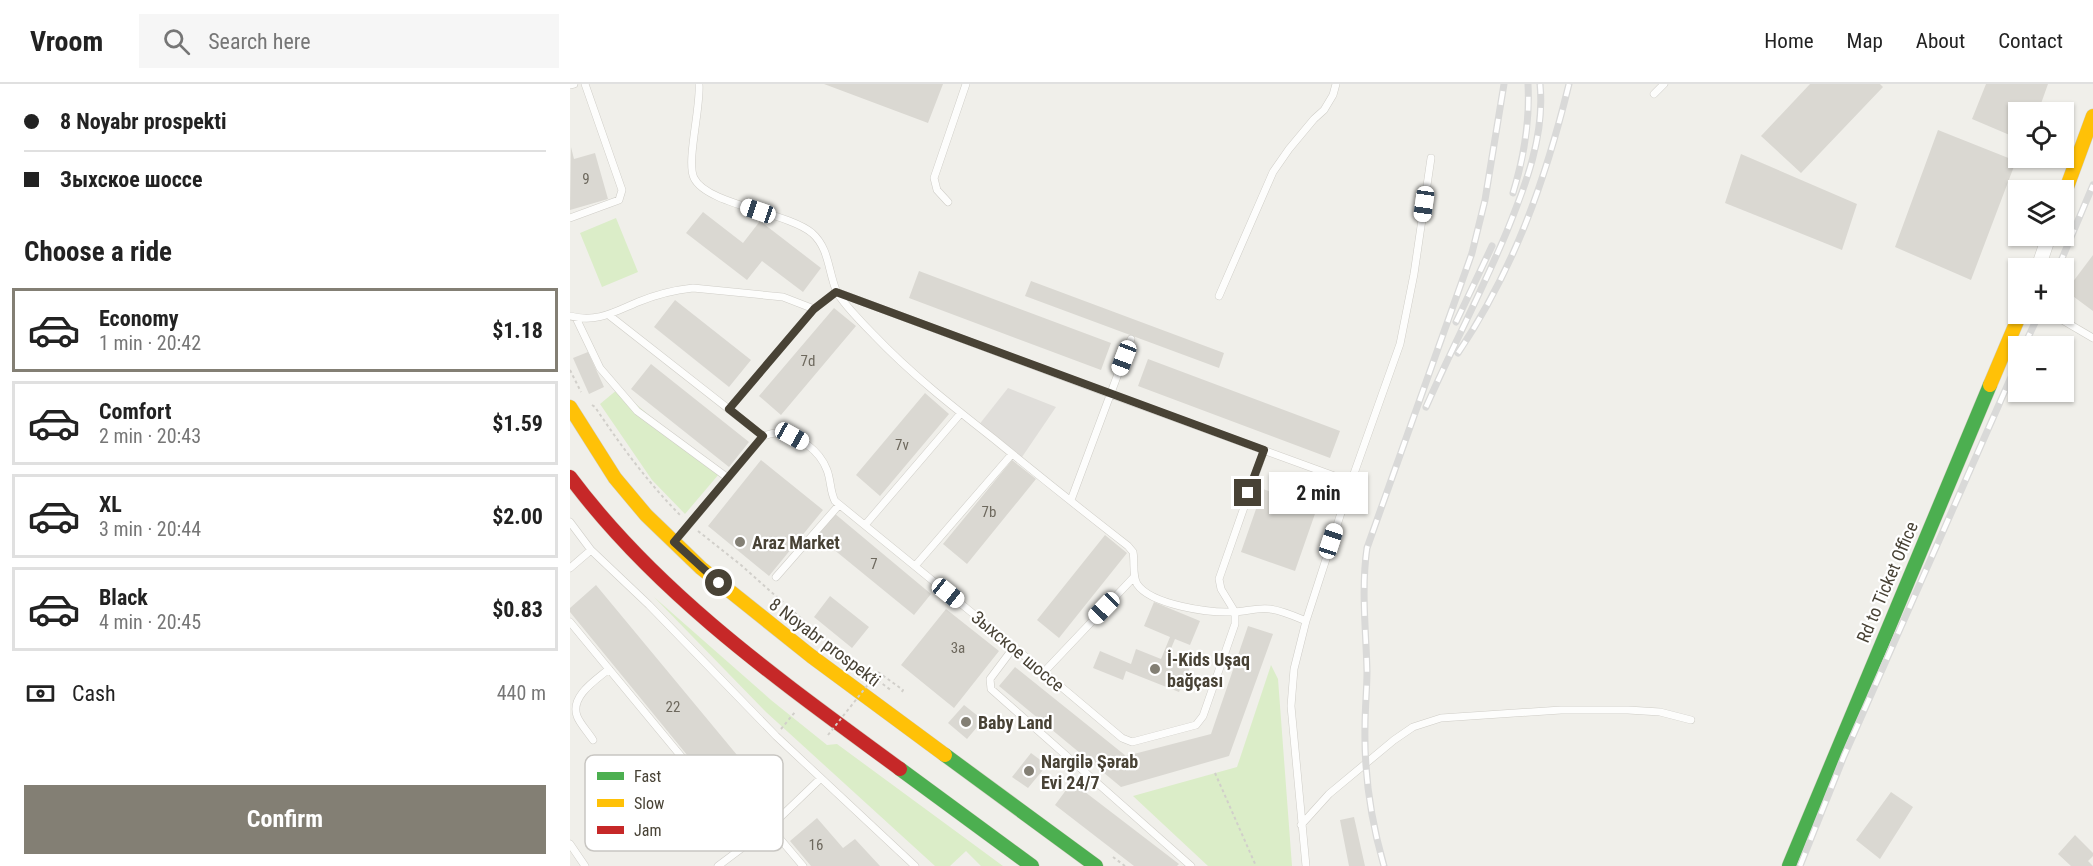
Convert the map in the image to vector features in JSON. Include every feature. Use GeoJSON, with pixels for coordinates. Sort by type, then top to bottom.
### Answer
{"type":"FeatureCollection","features":[{"type":"Feature","properties":{"kind":"main road"},"geometry":{"type":"LineString","coordinates":[[2070,180],[2093,116]]}},
{"type":"Feature","properties":{"kind":"main road","name":"Rd to Ticket Office"},"geometry":{"type":"LineString","coordinates":[[1793,865],[2016,324]]}},
{"type":"Feature","properties":{"kind":"main road","name":"8 Noyabr prospekti"},"geometry":{"type":"LineString","coordinates":[[570,407],[615,478],[646,515],[701,568],[811,656],[1096,866]]}},
{"type":"Feature","properties":{"kind":"main road"},"geometry":{"type":"LineString","coordinates":[[570,477],[617,537],[677,595],[806,698],[1032,866]]}},
{"type":"Feature","properties":{"kind":"lane"},"geometry":{"type":"LineString","coordinates":[[570,218],[612,204],[619,200],[622,190],[585,84]]}},
{"type":"Feature","properties":{"kind":"lane"},"geometry":{"type":"LineString","coordinates":[[699,84],[699,103],[691,166],[693,177],[704,189],[716,195],[795,223],[810,231],[819,240],[826,253],[836,292],[898,360],[1133,552],[1134,577],[1146,593],[1185,608],[1235,612],[1268,608],[1306,621]]}},
{"type":"Feature","properties":{"kind":"lane"},"geometry":{"type":"LineString","coordinates":[[948,202],[937,190],[934,178],[966,84]]}},
{"type":"Feature","properties":{"kind":"lane"},"geometry":{"type":"LineString","coordinates":[[1219,296],[1274,172],[1289,149],[1324,110],[1333,95],[1336,84]]}},
{"type":"Feature","properties":{"kind":"lane"},"geometry":{"type":"LineString","coordinates":[[1654,94],[1664,84]]}},
{"type":"Feature","properties":{"kind":"lane"},"geometry":{"type":"LineString","coordinates":[[1306,866],[1291,706],[1294,669],[1306,621],[1351,482],[1400,344],[1414,274],[1431,158]]}},
{"type":"Feature","properties":{"kind":"lane"},"geometry":{"type":"LineString","coordinates":[[728,478],[637,411],[600,368],[573,317],[610,316],[650,297],[679,289],[693,288],[783,297],[814,309]]}},
{"type":"Feature","properties":{"kind":"lane"},"geometry":{"type":"LineString","coordinates":[[729,409],[814,309],[836,292]]}},
{"type":"Feature","properties":{"kind":"lane"},"geometry":{"type":"LineString","coordinates":[[836,292],[1351,482]]}},
{"type":"Feature","properties":{"kind":"lane"},"geometry":{"type":"LineString","coordinates":[[610,316],[763,436]]}},
{"type":"Feature","properties":{"kind":"lane"},"geometry":{"type":"LineString","coordinates":[[2069,324],[2093,338]]}},
{"type":"Feature","properties":{"kind":"lane"},"geometry":{"type":"LineString","coordinates":[[1071,500],[1131,339]]}},
{"type":"Feature","properties":{"kind":"lane"},"geometry":{"type":"LineString","coordinates":[[865,525],[961,413]]}},
{"type":"Feature","properties":{"kind":"lane"},"geometry":{"type":"LineString","coordinates":[[674,542],[763,436],[777,433],[792,436],[809,445],[821,458],[827,469],[832,495],[839,505],[776,578]]}},
{"type":"Feature","properties":{"kind":"lane"},"geometry":{"type":"LineString","coordinates":[[1235,612],[1221,589],[1219,579],[1264,450]]}},
{"type":"Feature","properties":{"kind":"lane"},"geometry":{"type":"LineString","coordinates":[[915,566],[1012,454]]}},
{"type":"Feature","properties":{"kind":"lane","name":"Зыхское шоссе"},"geometry":{"type":"LineString","coordinates":[[839,505],[1122,738],[1132,742],[1196,725],[1203,716],[1235,624],[1235,612]]}},
{"type":"Feature","properties":{"kind":"lane"},"geometry":{"type":"LineString","coordinates":[[570,522],[591,550],[649,605],[776,736],[915,866]]}},
{"type":"Feature","properties":{"kind":"lane"},"geometry":{"type":"LineString","coordinates":[[570,568],[591,550]]}},
{"type":"Feature","properties":{"kind":"lane"},"geometry":{"type":"LineString","coordinates":[[1044,672],[1134,577]]}},
{"type":"Feature","properties":{"kind":"lane"},"geometry":{"type":"LineString","coordinates":[[570,622],[680,755]]}},
{"type":"Feature","properties":{"kind":"lane"},"geometry":{"type":"LineString","coordinates":[[1014,647],[990,679],[991,689],[1191,866]]}},
{"type":"Feature","properties":{"kind":"lane"},"geometry":{"type":"LineString","coordinates":[[593,740],[577,717],[574,706],[580,694],[609,669]]}},
{"type":"Feature","properties":{"kind":"lane"},"geometry":{"type":"LineString","coordinates":[[1301,825],[1329,794],[1394,740],[1413,727],[1441,718],[1562,710],[1628,710],[1660,712],[1691,720]]}},
{"type":"Feature","properties":{"kind":"lane"},"geometry":{"type":"LineString","coordinates":[[783,815],[820,779]]}},
{"type":"Feature","properties":{"kind":"lane"},"geometry":{"type":"LineString","coordinates":[[783,842],[803,866]]}},
{"type":"Feature","properties":{"kind":"lane"},"geometry":{"type":"LineString","coordinates":[[570,844],[585,866]]}},
{"type":"Feature","properties":{"kind":"lane"},"geometry":{"type":"LineString","coordinates":[[718,866],[739,851]]}},
{"type":"Feature","properties":{"kind":"path"},"geometry":{"type":"LineString","coordinates":[[570,370],[582,394]]}},
{"type":"Feature","properties":{"kind":"path"},"geometry":{"type":"LineString","coordinates":[[586,402],[595,407],[644,474],[689,523],[832,645],[903,699]]}},
{"type":"Feature","properties":{"kind":"path"},"geometry":{"type":"LineString","coordinates":[[828,735],[878,672],[903,690],[901,693]]}},
{"type":"Feature","properties":{"kind":"path"},"geometry":{"type":"LineString","coordinates":[[776,736],[806,698]]}},
{"type":"Feature","properties":{"kind":"path"},"geometry":{"type":"LineString","coordinates":[[1215,773],[1256,866]]}},
{"type":"Feature","properties":{"kind":"path"},"geometry":{"type":"LineString","coordinates":[[1106,852],[1125,866]]}},
{"type":"Feature","properties":{"kind":"green space"},"geometry":{"type":"Polygon","coordinates":[[[616,218],[638,272],[602,287],[580,233],[616,218]]]}},
{"type":"Feature","properties":{"kind":"green space"},"geometry":{"type":"Polygon","coordinates":[[[618,389],[719,474],[685,514],[652,480],[600,404],[618,389]]]}},
{"type":"Feature","properties":{"kind":"green space"},"geometry":{"type":"Polygon","coordinates":[[[654,597],[771,700],[827,745],[837,744],[1003,866],[981,866],[966,851],[950,866],[935,866],[766,712],[654,597]]]}},
{"type":"Feature","properties":{"kind":"green space"},"geometry":{"type":"Polygon","coordinates":[[[1271,665],[1278,679],[1292,866],[1208,866],[1133,796],[1237,767],[1271,665]]]}},
{"type":"Feature","properties":{"kind":"shaded area"},"geometry":{"type":"Polygon","coordinates":[[[1008,388],[1056,407],[1020,460],[978,426],[1008,388]]]}},
{"type":"Feature","properties":{"kind":"building"},"geometry":{"type":"Polygon","coordinates":[[[824,84],[943,84],[928,123],[824,84]]]}},
{"type":"Feature","properties":{"kind":"building"},"geometry":{"type":"Polygon","coordinates":[[[1810,84],[1880,84],[1883,87],[1801,173],[1761,136],[1810,84]]]}},
{"type":"Feature","properties":{"kind":"building"},"geometry":{"type":"Polygon","coordinates":[[[1986,84],[2048,84],[2042,102],[2008,102],[2008,134],[1972,119],[1986,84]]]}},
{"type":"Feature","properties":{"kind":"building"},"geometry":{"type":"Polygon","coordinates":[[[1938,130],[2008,158],[2008,168],[2013,168],[1971,280],[1895,247],[1938,130]]]}},
{"type":"Feature","properties":{"kind":"building"},"geometry":{"type":"Polygon","coordinates":[[[571,147],[574,159],[595,153],[608,199],[570,210],[571,147]]]}},
{"type":"Feature","properties":{"kind":"building"},"geometry":{"type":"Polygon","coordinates":[[[1741,154],[1857,204],[1842,250],[1725,203],[1741,154]]]}},
{"type":"Feature","properties":{"kind":"building"},"geometry":{"type":"Polygon","coordinates":[[[703,212],[743,243],[760,221],[821,268],[803,292],[762,261],[747,280],[686,233],[703,212]]]}},
{"type":"Feature","properties":{"kind":"building"},"geometry":{"type":"Polygon","coordinates":[[[2093,255],[2093,311],[2074,297],[2074,280],[2093,255]]]}},
{"type":"Feature","properties":{"kind":"building"},"geometry":{"type":"Polygon","coordinates":[[[919,271],[1111,343],[1101,370],[909,298],[919,271]]]}},
{"type":"Feature","properties":{"kind":"building"},"geometry":{"type":"Polygon","coordinates":[[[1031,281],[1224,353],[1219,368],[1025,296],[1031,281]]]}},
{"type":"Feature","properties":{"kind":"building"},"geometry":{"type":"Polygon","coordinates":[[[675,300],[751,360],[729,387],[654,327],[675,300]]]}},
{"type":"Feature","properties":{"kind":"building"},"geometry":{"type":"Polygon","coordinates":[[[834,308],[856,326],[781,415],[759,396],[834,308]]]}},
{"type":"Feature","properties":{"kind":"building"},"geometry":{"type":"Polygon","coordinates":[[[588,352],[604,387],[589,394],[573,358],[588,352]]]}},
{"type":"Feature","properties":{"kind":"building"},"geometry":{"type":"Polygon","coordinates":[[[1148,359],[1340,431],[1330,458],[1138,386],[1148,359]]]}},
{"type":"Feature","properties":{"kind":"building"},"geometry":{"type":"Polygon","coordinates":[[[651,364],[749,442],[729,467],[631,389],[651,364]]]}},
{"type":"Feature","properties":{"kind":"building"},"geometry":{"type":"Polygon","coordinates":[[[925,393],[949,414],[880,496],[856,475],[925,393]]]}},
{"type":"Feature","properties":{"kind":"building"},"geometry":{"type":"Polygon","coordinates":[[[761,460],[823,510],[769,576],[708,526],[761,460]]]}},
{"type":"Feature","properties":{"kind":"building"},"geometry":{"type":"Polygon","coordinates":[[[1012,460],[1036,479],[967,564],[943,544],[1012,460]]]}},
{"type":"Feature","properties":{"kind":"building"},"geometry":{"type":"Polygon","coordinates":[[[1263,489],[1317,508],[1295,571],[1241,552],[1263,489]]]}},
{"type":"Feature","properties":{"kind":"building"},"geometry":{"type":"Polygon","coordinates":[[[834,513],[931,594],[914,615],[816,535],[834,513]]]}},
{"type":"Feature","properties":{"kind":"building"},"geometry":{"type":"Polygon","coordinates":[[[1105,535],[1127,553],[1059,638],[1037,620],[1105,535]]]}},
{"type":"Feature","properties":{"kind":"building"},"geometry":{"type":"Polygon","coordinates":[[[596,585],[737,755],[687,755],[570,612],[570,608],[596,585]]]}},
{"type":"Feature","properties":{"kind":"building"},"geometry":{"type":"Polygon","coordinates":[[[830,596],[869,627],[852,648],[814,617],[830,596]]]}},
{"type":"Feature","properties":{"kind":"building"},"geometry":{"type":"Polygon","coordinates":[[[1154,602],[1200,621],[1190,645],[1175,639],[1167,658],[1190,667],[1179,692],[1126,671],[1123,680],[1093,668],[1100,651],[1131,664],[1136,649],[1161,659],[1170,637],[1144,626],[1154,602]]]}},
{"type":"Feature","properties":{"kind":"building"},"geometry":{"type":"Polygon","coordinates":[[[946,609],[999,651],[954,708],[901,665],[946,609]]]}},
{"type":"Feature","properties":{"kind":"building"},"geometry":{"type":"Polygon","coordinates":[[[1248,626],[1273,634],[1229,756],[1121,787],[999,686],[1015,667],[1126,756],[1211,734],[1248,626]]]}},
{"type":"Feature","properties":{"kind":"building","name":"Baby Land"},"geometry":{"type":"Polygon","coordinates":[[[964,705],[983,720],[967,739],[948,723],[964,705]]]}},
{"type":"Feature","properties":{"kind":"building","name":"Nargilə Şərab Evi 24/7"},"geometry":{"type":"Polygon","coordinates":[[[1031,753],[1047,765],[1028,788],[1012,777],[1031,753]]]}},
{"type":"Feature","properties":{"kind":"building"},"geometry":{"type":"Polygon","coordinates":[[[1072,782],[1179,864],[1177,866],[1134,866],[1055,805],[1072,782]]]}},
{"type":"Feature","properties":{"kind":"building"},"geometry":{"type":"Polygon","coordinates":[[[1891,792],[1913,807],[1880,859],[1856,840],[1891,792]]]}},
{"type":"Feature","properties":{"kind":"building"},"geometry":{"type":"Polygon","coordinates":[[[1354,817],[1365,866],[1349,866],[1340,820],[1354,817]]]}},
{"type":"Feature","properties":{"kind":"building"},"geometry":{"type":"Polygon","coordinates":[[[817,818],[843,848],[855,839],[880,866],[811,866],[790,841],[817,818]]]}},
{"type":"Feature","properties":{"kind":"building"},"geometry":{"type":"Polygon","coordinates":[[[2075,835],[2093,853],[2088,861],[2093,866],[2071,866],[2058,854],[2075,835]]]}},
{"type":"Feature","properties":{"kind":"railway"},"geometry":{"type":"LineString","coordinates":[[1384,866],[1372,814],[1365,743],[1367,671],[1364,594],[1367,548],[1472,253],[1485,200],[1504,84]]}},
{"type":"Feature","properties":{"kind":"railway"},"geometry":{"type":"LineString","coordinates":[[1513,193],[1525,139],[1528,84]]}},
{"type":"Feature","properties":{"kind":"railway"},"geometry":{"type":"LineString","coordinates":[[1426,407],[1507,231],[1521,195],[1537,141],[1540,122],[1540,84]]}},
{"type":"Feature","properties":{"kind":"railway"},"geometry":{"type":"LineString","coordinates":[[1458,353],[1496,289],[1526,224],[1549,156],[1569,84]]}},
{"type":"Feature","properties":{"kind":"railway"},"geometry":{"type":"LineString","coordinates":[[2062,258],[2093,185]]}},
{"type":"Feature","properties":{"kind":"railway"},"geometry":{"type":"LineString","coordinates":[[1456,322],[1492,246]]}},
{"type":"Feature","properties":{"kind":"railway"},"geometry":{"type":"LineString","coordinates":[[2029,336],[2034,324]]}},
{"type":"Feature","properties":{"kind":"railway"},"geometry":{"type":"LineString","coordinates":[[1800,866],[1844,756],[2008,384]]}},
{"type":"Feature","properties":{"kind":"traffic: fast"},"geometry":{"type":"LineString","coordinates":[[1789,866],[1990,385]]}},
{"type":"Feature","properties":{"kind":"traffic: fast"},"geometry":{"type":"LineString","coordinates":[[945,755],[1096,866]]}},
{"type":"Feature","properties":{"kind":"traffic: fast"},"geometry":{"type":"LineString","coordinates":[[900,769],[1032,866]]}},
{"type":"Feature","properties":{"kind":"traffic: slow"},"geometry":{"type":"LineString","coordinates":[[2070,180],[2093,116]]}},
{"type":"Feature","properties":{"kind":"traffic: slow"},"geometry":{"type":"LineString","coordinates":[[1990,385],[2016,324]]}},
{"type":"Feature","properties":{"kind":"traffic: slow"},"geometry":{"type":"LineString","coordinates":[[570,407],[615,478],[646,515],[701,568],[811,656],[945,755]]}},
{"type":"Feature","properties":{"kind":"traffic: jam"},"geometry":{"type":"LineString","coordinates":[[570,477],[605,520],[682,599],[767,670],[900,769]]}},
{"type":"Feature","properties":{"kind":"place","name":"Araz Market"},"geometry":{"type":"Point","coordinates":[740,542]}},
{"type":"Feature","properties":{"kind":"place","name":"İ-Kids Uşaq bağçası"},"geometry":{"type":"Point","coordinates":[1155,669]}},
{"type":"Feature","properties":{"kind":"place","name":"Baby Land"},"geometry":{"type":"Point","coordinates":[966,722]}},
{"type":"Feature","properties":{"kind":"place","name":"Nargilə Şərab Evi 24/7"},"geometry":{"type":"Point","coordinates":[1029,771]}},
{"type":"Feature","properties":{"kind":"route"},"geometry":{"type":"LineString","coordinates":[[719,583],[674,542],[763,436],[729,409],[814,309],[836,292],[1264,450],[1248,493]]}}]}
